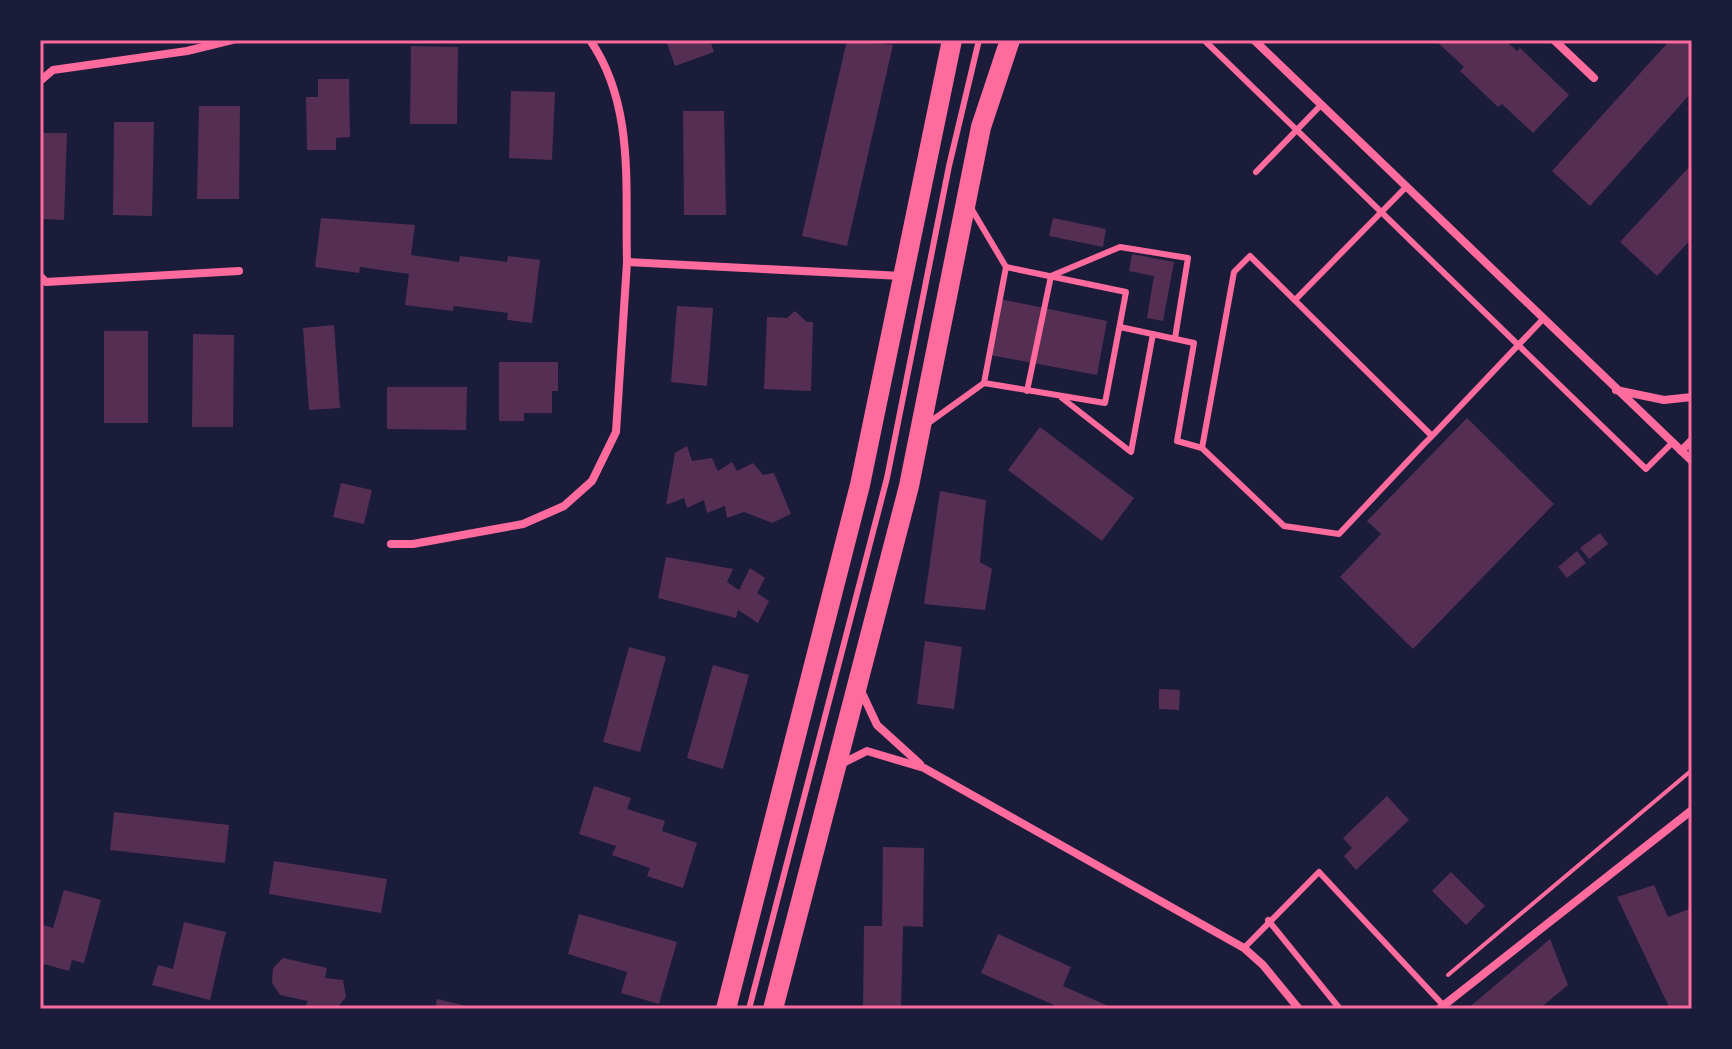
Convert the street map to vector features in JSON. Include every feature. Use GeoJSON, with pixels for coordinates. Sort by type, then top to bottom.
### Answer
{"type":"FeatureCollection","features":[{"type":"Feature","properties":{"kind":"main road"},"geometry":{"type":"LineString","coordinates":[[726,1009],[853,515],[952,40]]}},
{"type":"Feature","properties":{"kind":"main road"},"geometry":{"type":"LineString","coordinates":[[773,1009],[837,768],[921,429],[981,127],[1010,40]]}},
{"type":"Feature","properties":{"kind":"street"},"geometry":{"type":"LineString","coordinates":[[40,81],[53,70],[187,51],[232,40]]}},
{"type":"Feature","properties":{"kind":"street"},"geometry":{"type":"LineString","coordinates":[[391,544],[413,544],[523,524],[564,506],[592,481],[616,432],[627,262],[619,100],[608,70],[590,40]]}},
{"type":"Feature","properties":{"kind":"street"},"geometry":{"type":"LineString","coordinates":[[1254,40],[1692,461]]}},
{"type":"Feature","properties":{"kind":"street"},"geometry":{"type":"LineString","coordinates":[[1554,40],[1594,78]]}},
{"type":"Feature","properties":{"kind":"street"},"geometry":{"type":"LineString","coordinates":[[627,262],[903,276]]}},
{"type":"Feature","properties":{"kind":"street"},"geometry":{"type":"LineString","coordinates":[[40,276],[46,282],[239,271]]}},
{"type":"Feature","properties":{"kind":"street"},"geometry":{"type":"LineString","coordinates":[[1615,389],[1664,400],[1692,397]]}},
{"type":"Feature","properties":{"kind":"street"},"geometry":{"type":"LineString","coordinates":[[1681,451],[1692,440]]}},
{"type":"Feature","properties":{"kind":"street"},"geometry":{"type":"LineString","coordinates":[[859,680],[869,714],[877,725],[924,768]]}},
{"type":"Feature","properties":{"kind":"street"},"geometry":{"type":"LineString","coordinates":[[837,768],[848,758],[867,751],[924,768],[1244,948],[1263,965],[1299,1009]]}},
{"type":"Feature","properties":{"kind":"street"},"geometry":{"type":"LineString","coordinates":[[1441,1007],[1692,810]]}},
{"type":"Feature","properties":{"kind":"lane"},"geometry":{"type":"LineString","coordinates":[[749,1009],[887,478],[952,152],[979,40]]}},
{"type":"Feature","properties":{"kind":"lane"},"geometry":{"type":"LineString","coordinates":[[1204,40],[1646,469],[1672,443]]}},
{"type":"Feature","properties":{"kind":"lane"},"geometry":{"type":"LineString","coordinates":[[1256,172],[1321,105]]}},
{"type":"Feature","properties":{"kind":"lane"},"geometry":{"type":"LineString","coordinates":[[1295,300],[1406,187]]}},
{"type":"Feature","properties":{"kind":"lane"},"geometry":{"type":"LineString","coordinates":[[921,429],[984,383],[1006,267],[968,201]]}},
{"type":"Feature","properties":{"kind":"lane"},"geometry":{"type":"LineString","coordinates":[[1051,276],[1120,247],[1188,258],[1175,338]]}},
{"type":"Feature","properties":{"kind":"lane"},"geometry":{"type":"LineString","coordinates":[[1202,448],[1234,272],[1250,256],[1432,436]]}},
{"type":"Feature","properties":{"kind":"lane"},"geometry":{"type":"LineString","coordinates":[[984,383],[1105,403],[1120,327],[1126,292],[1006,267]]}},
{"type":"Feature","properties":{"kind":"lane"},"geometry":{"type":"LineString","coordinates":[[1027,391],[1051,276]]}},
{"type":"Feature","properties":{"kind":"lane"},"geometry":{"type":"LineString","coordinates":[[1120,327],[1194,343],[1177,441],[1202,448],[1284,526],[1339,534],[1543,319]]}},
{"type":"Feature","properties":{"kind":"lane"},"geometry":{"type":"LineString","coordinates":[[1059,396],[1131,452],[1153,334]]}},
{"type":"Feature","properties":{"kind":"lane"},"geometry":{"type":"LineString","coordinates":[[1244,948],[1268,920],[1319,872],[1441,1007]]}},
{"type":"Feature","properties":{"kind":"lane"},"geometry":{"type":"LineString","coordinates":[[1268,920],[1340,1009]]}},
{"type":"Feature","properties":{"kind":"path"},"geometry":{"type":"LineString","coordinates":[[1448,975],[1692,770]]}},
{"type":"Feature","properties":{"kind":"building"},"geometry":{"type":"Polygon","coordinates":[[[666,40],[710,40],[714,52],[675,66],[666,40]]]}},
{"type":"Feature","properties":{"kind":"building"},"geometry":{"type":"Polygon","coordinates":[[[847,40],[893,45],[847,246],[802,236],[847,40]]]}},
{"type":"Feature","properties":{"kind":"building"},"geometry":{"type":"Polygon","coordinates":[[[1435,40],[1505,40],[1517,51],[1520,48],[1569,95],[1533,133],[1502,104],[1498,107],[1460,71],[1464,67],[1435,40]]]}},
{"type":"Feature","properties":{"kind":"building"},"geometry":{"type":"Polygon","coordinates":[[[1670,40],[1692,40],[1692,92],[1590,206],[1552,171],[1670,40]]]}},
{"type":"Feature","properties":{"kind":"building"},"geometry":{"type":"Polygon","coordinates":[[[411,46],[458,47],[457,124],[410,124],[411,46]]]}},
{"type":"Feature","properties":{"kind":"building"},"geometry":{"type":"Polygon","coordinates":[[[318,79],[349,79],[350,137],[336,138],[336,150],[307,150],[306,97],[318,97],[318,79]]]}},
{"type":"Feature","properties":{"kind":"building"},"geometry":{"type":"Polygon","coordinates":[[[511,91],[555,92],[552,160],[509,158],[511,91]]]}},
{"type":"Feature","properties":{"kind":"building"},"geometry":{"type":"Polygon","coordinates":[[[199,106],[240,106],[239,199],[197,199],[199,106]]]}},
{"type":"Feature","properties":{"kind":"building"},"geometry":{"type":"Polygon","coordinates":[[[683,111],[724,111],[726,215],[684,215],[683,111]]]}},
{"type":"Feature","properties":{"kind":"building"},"geometry":{"type":"Polygon","coordinates":[[[114,122],[154,122],[152,216],[113,215],[114,122]]]}},
{"type":"Feature","properties":{"kind":"building"},"geometry":{"type":"Polygon","coordinates":[[[40,133],[67,133],[64,220],[40,219],[40,133]]]}},
{"type":"Feature","properties":{"kind":"building"},"geometry":{"type":"Polygon","coordinates":[[[1692,164],[1692,238],[1657,276],[1620,242],[1692,164]]]}},
{"type":"Feature","properties":{"kind":"building"},"geometry":{"type":"Polygon","coordinates":[[[321,218],[415,225],[411,255],[459,262],[460,256],[507,262],[508,256],[540,260],[532,323],[507,320],[508,313],[454,306],[453,311],[405,305],[409,274],[360,267],[359,273],[315,267],[321,218]]]}},
{"type":"Feature","properties":{"kind":"building"},"geometry":{"type":"Polygon","coordinates":[[[1053,218],[1106,229],[1103,247],[1049,236],[1053,218]]]}},
{"type":"Feature","properties":{"kind":"building"},"geometry":{"type":"Polygon","coordinates":[[[1132,254],[1174,262],[1163,321],[1147,318],[1154,276],[1129,271],[1132,254]]]}},
{"type":"Feature","properties":{"kind":"building"},"geometry":{"type":"Polygon","coordinates":[[[1000,299],[1107,321],[1097,375],[990,355],[1000,299]]]}},
{"type":"Feature","properties":{"kind":"building"},"geometry":{"type":"Polygon","coordinates":[[[677,306],[713,308],[707,386],[671,382],[677,306]]]}},
{"type":"Feature","properties":{"kind":"building"},"geometry":{"type":"Polygon","coordinates":[[[795,311],[807,322],[813,322],[811,391],[764,389],[767,317],[787,318],[795,311]]]}},
{"type":"Feature","properties":{"kind":"building"},"geometry":{"type":"Polygon","coordinates":[[[334,325],[340,408],[309,410],[303,328],[334,325]]]}},
{"type":"Feature","properties":{"kind":"building"},"geometry":{"type":"Polygon","coordinates":[[[104,331],[148,331],[148,423],[104,423],[104,331]]]}},
{"type":"Feature","properties":{"kind":"building"},"geometry":{"type":"Polygon","coordinates":[[[193,334],[234,335],[233,427],[192,427],[193,334]]]}},
{"type":"Feature","properties":{"kind":"building"},"geometry":{"type":"Polygon","coordinates":[[[499,362],[558,362],[558,391],[552,391],[552,413],[524,413],[524,421],[499,421],[499,362]]]}},
{"type":"Feature","properties":{"kind":"building"},"geometry":{"type":"Polygon","coordinates":[[[387,387],[467,387],[466,430],[387,429],[387,387]]]}},
{"type":"Feature","properties":{"kind":"building"},"geometry":{"type":"Polygon","coordinates":[[[1467,418],[1554,504],[1413,649],[1340,577],[1381,534],[1367,521],[1467,418]]]}},
{"type":"Feature","properties":{"kind":"building"},"geometry":{"type":"Polygon","coordinates":[[[1040,427],[1134,498],[1102,541],[1008,470],[1040,427]]]}},
{"type":"Feature","properties":{"kind":"building"},"geometry":{"type":"Polygon","coordinates":[[[687,446],[692,461],[712,458],[718,471],[732,462],[737,471],[753,463],[763,475],[774,473],[791,514],[772,523],[744,512],[727,518],[725,506],[707,513],[704,500],[687,508],[684,498],[666,505],[675,453],[687,446]]]}},
{"type":"Feature","properties":{"kind":"building"},"geometry":{"type":"Polygon","coordinates":[[[341,483],[372,490],[364,524],[333,517],[341,483]]]}},
{"type":"Feature","properties":{"kind":"building"},"geometry":{"type":"Polygon","coordinates":[[[940,491],[986,500],[980,562],[992,569],[985,610],[924,604],[940,491]]]}},
{"type":"Feature","properties":{"kind":"building"},"geometry":{"type":"Polygon","coordinates":[[[1600,533],[1608,544],[1589,559],[1580,548],[1600,533]]]}},
{"type":"Feature","properties":{"kind":"building"},"geometry":{"type":"Polygon","coordinates":[[[1577,551],[1586,563],[1567,578],[1558,567],[1577,551]]]}},
{"type":"Feature","properties":{"kind":"building"},"geometry":{"type":"Polygon","coordinates":[[[666,557],[733,569],[727,582],[739,590],[750,568],[765,578],[757,593],[769,601],[758,623],[738,610],[736,618],[658,598],[666,557]]]}},
{"type":"Feature","properties":{"kind":"building"},"geometry":{"type":"Polygon","coordinates":[[[925,641],[962,647],[954,709],[917,704],[925,641]]]}},
{"type":"Feature","properties":{"kind":"building"},"geometry":{"type":"Polygon","coordinates":[[[629,647],[666,657],[640,752],[603,742],[629,647]]]}},
{"type":"Feature","properties":{"kind":"building"},"geometry":{"type":"Polygon","coordinates":[[[713,665],[749,675],[723,769],[687,758],[713,665]]]}},
{"type":"Feature","properties":{"kind":"building"},"geometry":{"type":"Polygon","coordinates":[[[1159,689],[1180,690],[1179,710],[1159,709],[1159,689]]]}},
{"type":"Feature","properties":{"kind":"building"},"geometry":{"type":"Polygon","coordinates":[[[594,786],[631,798],[627,809],[665,821],[662,831],[697,843],[683,888],[647,876],[650,868],[612,855],[616,846],[579,834],[594,786]]]}},
{"type":"Feature","properties":{"kind":"building"},"geometry":{"type":"Polygon","coordinates":[[[1387,796],[1409,820],[1356,870],[1344,856],[1352,848],[1343,838],[1387,796]]]}},
{"type":"Feature","properties":{"kind":"building"},"geometry":{"type":"Polygon","coordinates":[[[114,812],[229,825],[225,863],[110,850],[114,812]]]}},
{"type":"Feature","properties":{"kind":"building"},"geometry":{"type":"Polygon","coordinates":[[[883,847],[924,848],[923,927],[903,926],[901,1009],[863,1009],[864,926],[882,926],[883,847]]]}},
{"type":"Feature","properties":{"kind":"building"},"geometry":{"type":"Polygon","coordinates":[[[274,861],[387,879],[381,913],[269,894],[274,861]]]}},
{"type":"Feature","properties":{"kind":"building"},"geometry":{"type":"Polygon","coordinates":[[[1451,872],[1485,906],[1466,925],[1432,891],[1451,872]]]}},
{"type":"Feature","properties":{"kind":"building"},"geometry":{"type":"Polygon","coordinates":[[[1654,885],[1668,917],[1692,908],[1692,979],[1689,980],[1692,1009],[1670,1009],[1617,897],[1654,885]]]}},
{"type":"Feature","properties":{"kind":"building"},"geometry":{"type":"Polygon","coordinates":[[[64,890],[101,900],[84,963],[72,960],[69,971],[40,963],[40,924],[53,928],[64,890]]]}},
{"type":"Feature","properties":{"kind":"building"},"geometry":{"type":"Polygon","coordinates":[[[579,914],[677,942],[659,1004],[621,993],[627,972],[568,954],[579,914]]]}},
{"type":"Feature","properties":{"kind":"building"},"geometry":{"type":"Polygon","coordinates":[[[184,922],[226,932],[210,1000],[152,985],[158,965],[173,969],[184,922]]]}},
{"type":"Feature","properties":{"kind":"building"},"geometry":{"type":"Polygon","coordinates":[[[998,934],[1071,967],[1063,986],[1115,1009],[1053,1009],[1054,1005],[981,973],[998,934]]]}},
{"type":"Feature","properties":{"kind":"building"},"geometry":{"type":"Polygon","coordinates":[[[1550,939],[1568,985],[1539,1009],[1467,1009],[1550,939]]]}},
{"type":"Feature","properties":{"kind":"building"},"geometry":{"type":"Polygon","coordinates":[[[283,958],[327,968],[325,978],[343,980],[346,997],[336,1009],[304,1009],[308,1001],[280,995],[272,983],[273,968],[283,958]]]}},
{"type":"Feature","properties":{"kind":"building"},"geometry":{"type":"Polygon","coordinates":[[[437,999],[475,1008],[475,1009],[435,1009],[437,999]]]}}]}
